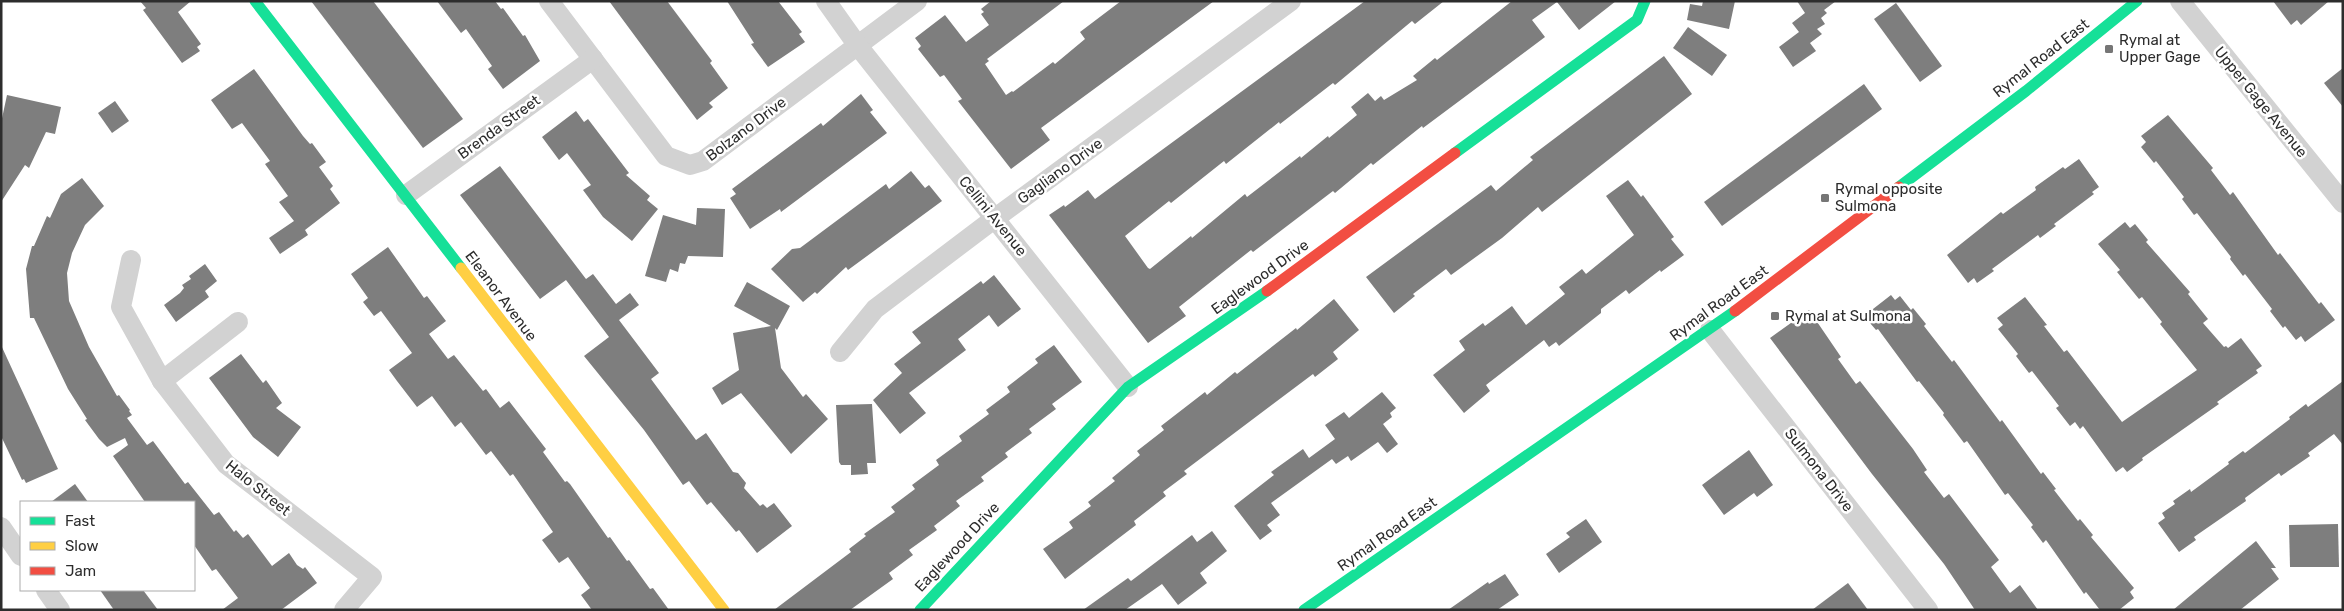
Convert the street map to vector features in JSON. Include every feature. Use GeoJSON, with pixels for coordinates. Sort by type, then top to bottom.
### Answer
{"type":"FeatureCollection","features":[{"type":"Feature","properties":{"kind":"street","name":"Eleanor Avenue"},"geometry":{"type":"LineString","coordinates":[[254,1],[724,610]]}},
{"type":"Feature","properties":{"kind":"street","name":"Bolzano Drive"},"geometry":{"type":"LineString","coordinates":[[549,1],[666,156],[690,165],[702,162],[918,1]]}},
{"type":"Feature","properties":{"kind":"street","name":"Cellini Avenue"},"geometry":{"type":"LineString","coordinates":[[826,1],[858,46],[994,219],[1013,239],[1128,387]]}},
{"type":"Feature","properties":{"kind":"street","name":"Gagliano Drive"},"geometry":{"type":"LineString","coordinates":[[840,352],[875,309],[994,219],[1291,1]]}},
{"type":"Feature","properties":{"kind":"street","name":"Eaglewood Drive"},"geometry":{"type":"LineString","coordinates":[[920,610],[1128,387],[1221,324],[1637,20],[1645,1]]}},
{"type":"Feature","properties":{"kind":"street","name":"Rymal Road East"},"geometry":{"type":"LineString","coordinates":[[1304,610],[1710,330],[2026,91],[2137,1]]}},
{"type":"Feature","properties":{"kind":"street","name":"Upper Gage Avenue"},"geometry":{"type":"LineString","coordinates":[[2180,1],[2343,203]]}},
{"type":"Feature","properties":{"kind":"street","name":"Brenda Street"},"geometry":{"type":"LineString","coordinates":[[406,196],[593,59]]}},
{"type":"Feature","properties":{"kind":"street","name":"Halo Street"},"geometry":{"type":"LineString","coordinates":[[132,260],[121,307],[162,381],[226,464],[372,577],[344,610]]}},
{"type":"Feature","properties":{"kind":"street"},"geometry":{"type":"LineString","coordinates":[[162,381],[238,322]]}},
{"type":"Feature","properties":{"kind":"street","name":"Sulmona Drive"},"geometry":{"type":"LineString","coordinates":[[1710,330],[1928,610]]}},
{"type":"Feature","properties":{"kind":"street"},"geometry":{"type":"LineString","coordinates":[[1,527],[20,555]]}},
{"type":"Feature","properties":{"kind":"street"},"geometry":{"type":"LineString","coordinates":[[47,591],[60,610]]}},
{"type":"Feature","properties":{"kind":"building"},"geometry":{"type":"Polygon","coordinates":[[[140,1],[191,1],[178,12],[201,44],[197,47],[200,51],[182,63],[143,10],[146,8],[140,1]]]}},
{"type":"Feature","properties":{"kind":"building"},"geometry":{"type":"Polygon","coordinates":[[[311,1],[373,1],[463,119],[423,148],[311,1]]]}},
{"type":"Feature","properties":{"kind":"building"},"geometry":{"type":"Polygon","coordinates":[[[437,1],[495,1],[501,9],[503,8],[523,36],[525,35],[540,61],[503,89],[488,69],[492,66],[466,29],[461,33],[437,1]]]}},
{"type":"Feature","properties":{"kind":"building"},"geometry":{"type":"Polygon","coordinates":[[[609,1],[667,1],[712,61],[710,63],[728,88],[709,103],[713,107],[697,120],[609,1]]]}},
{"type":"Feature","properties":{"kind":"building"},"geometry":{"type":"Polygon","coordinates":[[[727,1],[778,1],[802,32],[799,34],[805,42],[768,67],[751,44],[754,43],[727,1]]]}},
{"type":"Feature","properties":{"kind":"building"},"geometry":{"type":"Polygon","coordinates":[[[991,1],[1064,1],[987,59],[989,61],[985,64],[1006,95],[1013,92],[1053,62],[1055,64],[1085,39],[1080,32],[1121,1],[1214,1],[1041,128],[1050,140],[1011,169],[958,101],[962,99],[944,75],[940,77],[918,49],[921,46],[915,38],[945,15],[966,42],[989,25],[981,14],[984,12],[981,9],[991,1]]]}},
{"type":"Feature","properties":{"kind":"building"},"geometry":{"type":"Polygon","coordinates":[[[1365,1],[1444,1],[1415,24],[1412,21],[1335,85],[1333,83],[1280,124],[1279,122],[1226,164],[1224,161],[1125,236],[1148,268],[1150,269],[1191,236],[1192,238],[1245,194],[1247,197],[1300,156],[1301,158],[1328,136],[1329,138],[1357,115],[1351,107],[1368,93],[1375,101],[1381,96],[1384,100],[1417,80],[1413,76],[1435,58],[1437,60],[1512,1],[1616,1],[1579,30],[1557,2],[1532,20],[1545,37],[1423,128],[1422,126],[1373,165],[1371,163],[1335,193],[1333,191],[1253,252],[1251,250],[1179,307],[1186,316],[1148,343],[1049,215],[1064,205],[1065,207],[1088,190],[1095,199],[1365,1]]]}},
{"type":"Feature","properties":{"kind":"building"},"geometry":{"type":"Polygon","coordinates":[[[1703,1],[1735,1],[1729,29],[1687,20],[1690,4],[1702,6],[1703,1]]]}},
{"type":"Feature","properties":{"kind":"building"},"geometry":{"type":"Polygon","coordinates":[[[1797,1],[1836,1],[1824,10],[1827,13],[1821,18],[1825,24],[1817,29],[1822,34],[1810,43],[1816,51],[1793,67],[1779,47],[1799,32],[1792,23],[1805,13],[1797,1]]]}},
{"type":"Feature","properties":{"kind":"building"},"geometry":{"type":"Polygon","coordinates":[[[2273,1],[2329,1],[2301,25],[2297,20],[2291,25],[2273,1]]]}},
{"type":"Feature","properties":{"kind":"building"},"geometry":{"type":"Polygon","coordinates":[[[1896,3],[1942,66],[1920,82],[1874,19],[1896,3]]]}},
{"type":"Feature","properties":{"kind":"building"},"geometry":{"type":"Polygon","coordinates":[[[1688,27],[1727,55],[1712,76],[1673,48],[1688,27]]]}},
{"type":"Feature","properties":{"kind":"building"},"geometry":{"type":"Polygon","coordinates":[[[1664,56],[1692,94],[1542,212],[1538,207],[1502,238],[1451,275],[1446,269],[1413,294],[1415,296],[1394,313],[1366,277],[1491,185],[1496,191],[1533,160],[1530,157],[1664,56]]]}},
{"type":"Feature","properties":{"kind":"building"},"geometry":{"type":"Polygon","coordinates":[[[2343,68],[2343,107],[2324,83],[2343,68]]]}},
{"type":"Feature","properties":{"kind":"building"},"geometry":{"type":"Polygon","coordinates":[[[254,69],[303,136],[310,144],[312,143],[326,162],[319,167],[333,186],[330,189],[340,203],[305,230],[308,235],[280,254],[269,238],[294,221],[279,202],[288,196],[265,164],[270,161],[242,123],[232,129],[211,100],[254,69]]]}},
{"type":"Feature","properties":{"kind":"building"},"geometry":{"type":"Polygon","coordinates":[[[1864,84],[1882,109],[1722,226],[1704,202],[1864,84]]]}},
{"type":"Feature","properties":{"kind":"building"},"geometry":{"type":"Polygon","coordinates":[[[861,94],[873,110],[870,112],[887,133],[781,212],[780,209],[750,229],[730,198],[736,194],[732,189],[821,123],[823,126],[861,94]]]}},
{"type":"Feature","properties":{"kind":"building"},"geometry":{"type":"Polygon","coordinates":[[[7,95],[61,107],[55,134],[46,132],[29,168],[25,165],[1,202],[1,123],[7,95]]]}},
{"type":"Feature","properties":{"kind":"building"},"geometry":{"type":"Polygon","coordinates":[[[115,101],[129,121],[112,133],[98,113],[115,101]]]}},
{"type":"Feature","properties":{"kind":"building"},"geometry":{"type":"Polygon","coordinates":[[[576,111],[584,122],[588,119],[629,173],[626,175],[650,196],[647,200],[658,209],[632,241],[603,217],[583,190],[591,185],[567,153],[559,160],[542,137],[576,111]]]}},
{"type":"Feature","properties":{"kind":"building"},"geometry":{"type":"Polygon","coordinates":[[[2168,115],[2213,168],[2211,170],[2230,195],[2233,192],[2278,255],[2280,253],[2319,304],[2321,302],[2335,320],[2305,342],[2301,336],[2296,340],[2285,326],[2283,328],[2270,311],[2272,309],[2245,274],[2243,276],[2230,259],[2231,257],[2197,213],[2194,215],[2182,199],[2184,197],[2156,161],[2154,163],[2141,147],[2146,142],[2141,136],[2168,115]]]}},
{"type":"Feature","properties":{"kind":"building"},"geometry":{"type":"Polygon","coordinates":[[[2079,159],[2099,187],[2092,192],[2094,194],[2054,224],[2056,226],[2040,238],[2038,235],[1992,269],[1994,271],[1977,283],[1974,278],[1968,283],[1947,255],[2001,212],[2003,214],[2036,190],[2035,187],[2063,167],[2065,169],[2079,159]]]}},
{"type":"Feature","properties":{"kind":"building"},"geometry":{"type":"Polygon","coordinates":[[[500,166],[586,279],[593,274],[616,304],[630,293],[639,305],[619,320],[659,373],[651,379],[696,440],[706,433],[733,472],[738,473],[746,483],[744,488],[760,506],[763,504],[767,508],[774,503],[792,526],[757,553],[739,530],[736,532],[711,502],[707,505],[689,481],[683,485],[644,430],[584,356],[609,337],[566,280],[540,299],[460,195],[500,166]]]}},
{"type":"Feature","properties":{"kind":"building"},"geometry":{"type":"Polygon","coordinates":[[[911,171],[925,188],[929,185],[942,201],[848,270],[846,267],[817,294],[815,292],[803,302],[771,269],[792,249],[800,248],[886,184],[889,189],[911,171]]]}},
{"type":"Feature","properties":{"kind":"building"},"geometry":{"type":"Polygon","coordinates":[[[82,178],[104,206],[85,225],[72,253],[67,273],[69,301],[89,347],[117,396],[119,395],[130,410],[132,415],[127,418],[147,445],[153,441],[185,484],[188,482],[214,515],[219,512],[234,532],[236,530],[243,538],[248,534],[272,566],[289,553],[297,565],[303,569],[305,567],[317,583],[281,610],[222,610],[238,598],[216,569],[212,571],[195,546],[195,501],[144,501],[113,456],[128,445],[125,438],[107,447],[99,439],[85,420],[87,419],[68,389],[34,318],[30,318],[26,269],[32,246],[34,246],[47,216],[50,218],[61,194],[82,178]]]}},
{"type":"Feature","properties":{"kind":"building"},"geometry":{"type":"Polygon","coordinates":[[[1628,180],[1641,197],[1643,195],[1674,237],[1671,239],[1684,255],[1661,272],[1660,270],[1629,294],[1626,290],[1601,309],[1601,313],[1559,346],[1556,342],[1549,347],[1544,340],[1486,385],[1490,391],[1464,413],[1433,375],[1465,350],[1459,341],[1483,323],[1485,326],[1512,306],[1526,325],[1565,294],[1559,287],[1582,269],[1586,274],[1634,235],[1606,196],[1628,180]]]}},
{"type":"Feature","properties":{"kind":"building"},"geometry":{"type":"Polygon","coordinates":[[[697,208],[725,209],[723,257],[688,256],[685,264],[680,263],[678,272],[670,269],[666,282],[645,276],[663,215],[696,225],[697,208]]]}},
{"type":"Feature","properties":{"kind":"building"},"geometry":{"type":"Polygon","coordinates":[[[2125,222],[2130,228],[2135,224],[2148,240],[2146,242],[2190,292],[2188,294],[2208,319],[2203,323],[2224,347],[2228,348],[2241,338],[2262,366],[2256,370],[2258,373],[2217,402],[2219,404],[2142,458],[2143,460],[2127,472],[2123,467],[2116,472],[2083,426],[2080,429],[2075,422],[2070,426],[2056,408],[2059,406],[2032,371],[2029,373],[2016,356],[2018,354],[1998,329],[2003,325],[1997,318],[2025,297],[2047,325],[2044,326],[2064,352],[2067,350],[2122,422],[2197,370],[2160,324],[2162,322],[2142,297],[2139,299],[2117,272],[2120,270],[2098,244],[2125,222]]]}},
{"type":"Feature","properties":{"kind":"building"},"geometry":{"type":"Polygon","coordinates":[[[388,247],[424,298],[427,296],[446,321],[429,334],[448,359],[454,355],[483,391],[486,389],[500,408],[509,401],[546,449],[543,452],[565,482],[567,481],[570,484],[608,538],[610,537],[627,561],[629,560],[650,589],[653,588],[669,610],[592,610],[581,595],[590,588],[568,557],[559,563],[542,540],[553,532],[513,474],[510,476],[491,451],[486,455],[461,422],[455,427],[432,396],[417,407],[389,370],[412,353],[381,311],[374,316],[363,302],[368,298],[351,274],[388,247]]]}},
{"type":"Feature","properties":{"kind":"building"},"geometry":{"type":"Polygon","coordinates":[[[205,264],[217,281],[205,291],[209,297],[176,322],[164,305],[180,293],[184,288],[182,285],[191,279],[189,276],[205,264]]]}},
{"type":"Feature","properties":{"kind":"building"},"geometry":{"type":"Polygon","coordinates":[[[994,275],[1021,309],[998,327],[989,315],[958,339],[966,350],[909,393],[926,413],[900,434],[873,400],[902,373],[894,364],[921,343],[912,332],[981,281],[983,284],[994,275]]]}},
{"type":"Feature","properties":{"kind":"building"},"geometry":{"type":"Polygon","coordinates":[[[747,282],[790,306],[777,330],[775,328],[781,368],[803,397],[806,394],[828,419],[791,454],[741,393],[722,405],[712,388],[739,370],[733,333],[771,326],[734,306],[747,282]]]}},
{"type":"Feature","properties":{"kind":"building"},"geometry":{"type":"Polygon","coordinates":[[[1891,295],[1895,300],[1900,296],[1911,310],[1913,308],[1926,324],[1924,326],[1952,362],[1954,360],[2000,422],[2002,420],[2041,474],[2043,472],[2056,489],[2054,490],[2078,521],[2080,519],[2093,535],[2091,537],[2134,588],[2130,592],[2134,598],[2119,610],[2100,610],[2086,592],[2084,594],[2046,540],[2043,543],[2031,527],[2033,525],[2008,493],[2005,495],[1967,441],[1964,443],[1919,381],[1917,382],[1878,329],[1876,330],[1864,316],[1891,295]]]}},
{"type":"Feature","properties":{"kind":"building"},"geometry":{"type":"Polygon","coordinates":[[[1334,299],[1359,330],[1333,352],[1338,359],[1315,377],[1313,374],[1184,471],[1187,474],[1163,492],[1166,496],[1134,521],[1136,525],[1065,579],[1043,549],[1073,528],[1069,522],[1091,506],[1088,502],[1115,481],[1112,478],[1140,455],[1137,451],[1164,430],[1161,426],[1205,392],[1207,395],[1235,372],[1237,374],[1296,328],[1297,330],[1334,299]]]}},
{"type":"Feature","properties":{"kind":"building"},"geometry":{"type":"Polygon","coordinates":[[[1809,310],[1841,357],[1838,359],[1856,384],[1860,381],[1913,449],[1927,470],[1924,472],[1944,498],[1949,494],[1999,560],[1991,567],[2010,593],[2020,585],[2038,610],[1975,610],[1944,564],[1872,474],[1770,338],[1809,310]]]}},
{"type":"Feature","properties":{"kind":"building"},"geometry":{"type":"Polygon","coordinates":[[[1,345],[58,469],[26,483],[24,479],[22,480],[1,436],[1,345]]]}},
{"type":"Feature","properties":{"kind":"building"},"geometry":{"type":"Polygon","coordinates":[[[1054,345],[1082,382],[1052,404],[1056,409],[1029,429],[1032,433],[1005,453],[1008,457],[981,477],[984,481],[956,501],[960,506],[934,526],[937,530],[909,550],[913,555],[889,573],[893,579],[850,610],[774,610],[851,552],[849,549],[866,536],[864,534],[895,512],[891,507],[915,489],[912,485],[939,465],[936,460],[962,441],[959,436],[989,414],[986,410],[1010,392],[1007,387],[1038,363],[1035,359],[1054,345]]]}},
{"type":"Feature","properties":{"kind":"building"},"geometry":{"type":"Polygon","coordinates":[[[241,354],[263,383],[266,380],[282,403],[276,408],[301,427],[278,457],[253,437],[209,378],[241,354]]]}},
{"type":"Feature","properties":{"kind":"building"},"geometry":{"type":"Polygon","coordinates":[[[2343,381],[2343,445],[2334,434],[2308,453],[2310,456],[2281,476],[2279,473],[2245,498],[2246,501],[2194,537],[2196,540],[2179,552],[2158,523],[2165,518],[2162,513],[2175,504],[2173,501],[2190,489],[2191,492],[2229,464],[2228,462],[2243,451],[2245,453],[2290,419],[2289,417],[2306,404],[2308,407],[2343,381]]]}},
{"type":"Feature","properties":{"kind":"building"},"geometry":{"type":"Polygon","coordinates":[[[1382,392],[1396,408],[1390,413],[1392,417],[1383,424],[1398,444],[1387,453],[1378,442],[1351,461],[1348,456],[1336,464],[1332,459],[1271,503],[1280,515],[1267,525],[1272,531],[1260,540],[1234,506],[1274,475],[1271,472],[1303,449],[1309,458],[1335,439],[1325,425],[1344,412],[1349,418],[1382,392]]]}},
{"type":"Feature","properties":{"kind":"building"},"geometry":{"type":"Polygon","coordinates":[[[872,404],[876,463],[867,463],[868,474],[851,475],[851,465],[841,465],[839,462],[836,405],[872,404]]]}},
{"type":"Feature","properties":{"kind":"building"},"geometry":{"type":"Polygon","coordinates":[[[1749,450],[1773,485],[1757,497],[1754,493],[1724,515],[1702,485],[1749,450]]]}},
{"type":"Feature","properties":{"kind":"building"},"geometry":{"type":"Polygon","coordinates":[[[75,484],[87,501],[52,501],[75,484]]]}},
{"type":"Feature","properties":{"kind":"building"},"geometry":{"type":"Polygon","coordinates":[[[1586,519],[1602,542],[1559,573],[1546,554],[1570,537],[1566,533],[1586,519]]]}},
{"type":"Feature","properties":{"kind":"building"},"geometry":{"type":"Polygon","coordinates":[[[2338,524],[2339,567],[2290,567],[2289,525],[2338,524]]]}},
{"type":"Feature","properties":{"kind":"building"},"geometry":{"type":"Polygon","coordinates":[[[1212,531],[1227,551],[1200,573],[1207,583],[1178,605],[1162,584],[1125,610],[1083,610],[1128,578],[1131,581],[1192,535],[1197,542],[1212,531]]]}},
{"type":"Feature","properties":{"kind":"building"},"geometry":{"type":"Polygon","coordinates":[[[2256,541],[2276,568],[2271,568],[2279,579],[2240,610],[2173,610],[2256,541]]]}},
{"type":"Feature","properties":{"kind":"building"},"geometry":{"type":"Polygon","coordinates":[[[1505,574],[1519,595],[1497,610],[1448,610],[1488,582],[1489,584],[1505,574]]]}},
{"type":"Feature","properties":{"kind":"building"},"geometry":{"type":"Polygon","coordinates":[[[1848,583],[1868,610],[1812,610],[1848,583]]]}},
{"type":"Feature","properties":{"kind":"building"},"geometry":{"type":"Polygon","coordinates":[[[101,591],[144,591],[158,610],[114,610],[101,591]]]}},
{"type":"Feature","properties":{"kind":"traffic: fast"},"geometry":{"type":"LineString","coordinates":[[255,1],[461,268]]}},
{"type":"Feature","properties":{"kind":"traffic: fast"},"geometry":{"type":"LineString","coordinates":[[1455,153],[1637,20],[1645,1]]}},
{"type":"Feature","properties":{"kind":"traffic: fast"},"geometry":{"type":"LineString","coordinates":[[1899,187],[2026,91],[2137,1]]}},
{"type":"Feature","properties":{"kind":"traffic: fast"},"geometry":{"type":"LineString","coordinates":[[920,610],[1128,387],[1267,291]]}},
{"type":"Feature","properties":{"kind":"traffic: fast"},"geometry":{"type":"LineString","coordinates":[[1304,610],[1735,311]]}},
{"type":"Feature","properties":{"kind":"traffic: slow"},"geometry":{"type":"LineString","coordinates":[[461,268],[724,610]]}},
{"type":"Feature","properties":{"kind":"traffic: jam"},"geometry":{"type":"LineString","coordinates":[[1267,291],[1455,153]]}},
{"type":"Feature","properties":{"kind":"traffic: jam"},"geometry":{"type":"LineString","coordinates":[[1735,311],[1899,187]]}},
{"type":"Feature","properties":{"kind":"place","name":"Rymal at Upper Gage"},"geometry":{"type":"Point","coordinates":[2109,49]}},
{"type":"Feature","properties":{"kind":"place","name":"Rymal opposite Sulmona"},"geometry":{"type":"Point","coordinates":[1825,198]}},
{"type":"Feature","properties":{"kind":"place","name":"Rymal at Sulmona"},"geometry":{"type":"Point","coordinates":[1775,316]}}]}
